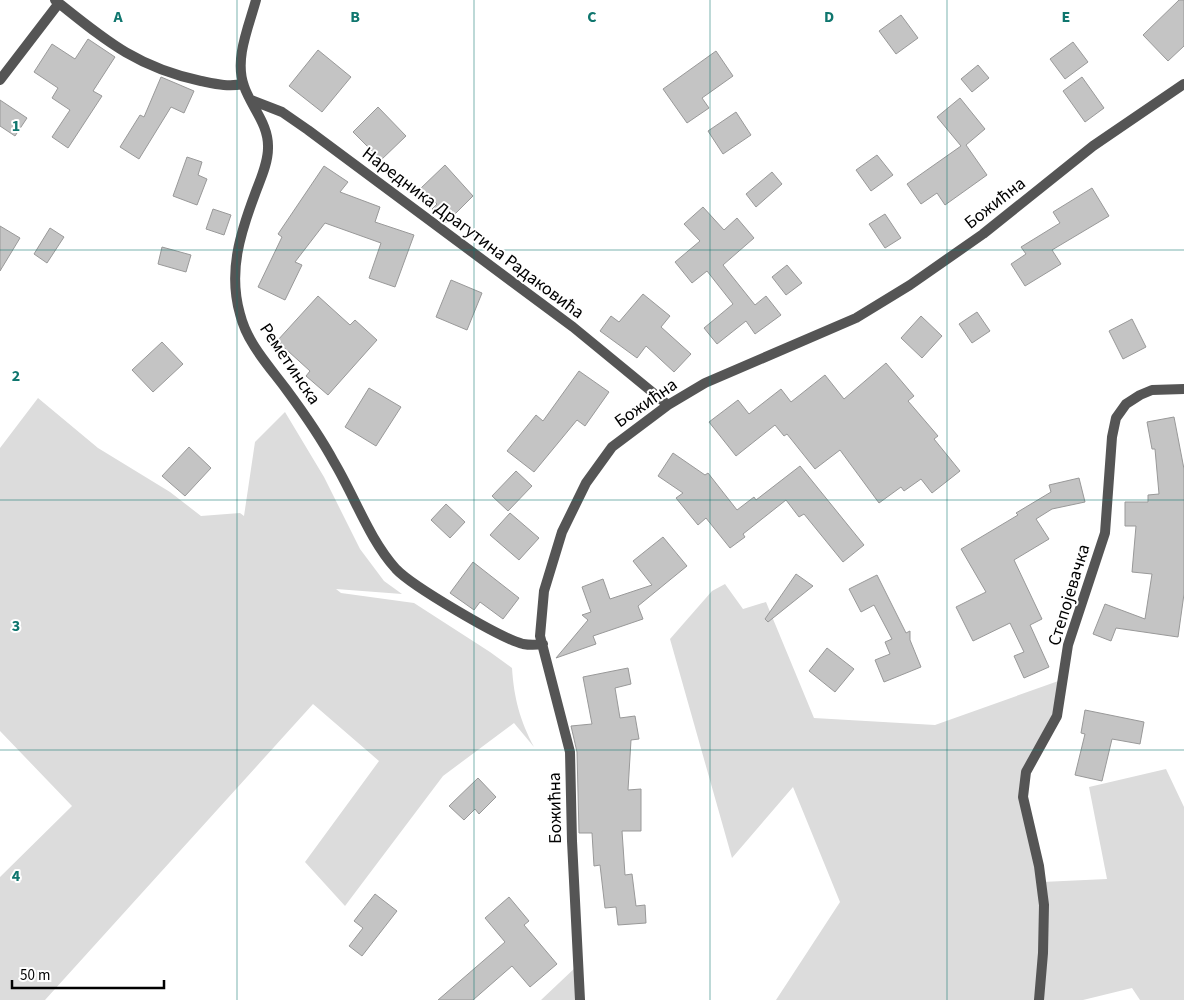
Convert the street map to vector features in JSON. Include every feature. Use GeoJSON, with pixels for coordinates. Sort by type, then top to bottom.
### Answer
{"type":"FeatureCollection","features":[{"type":"Feature","properties":{"kind":"street","name":"Реметинска"},"geometry":{"type":"LineString","coordinates":[[256,0],[243,48],[241,66],[243,84],[260,116],[267,136],[268,149],[265,165],[236,254],[234,277],[240,315],[251,341],[304,413],[330,454],[377,542],[395,568],[426,591],[498,632],[522,644],[543,644]]}},
{"type":"Feature","properties":{"kind":"street"},"geometry":{"type":"LineString","coordinates":[[0,80],[57,2],[95,34],[140,61],[188,78],[232,86],[243,84]]}},
{"type":"Feature","properties":{"kind":"street","name":"Божићна"},"geometry":{"type":"LineString","coordinates":[[580,1000],[572,841],[570,752],[543,644],[540,617],[544,591],[562,532],[575,504],[612,447],[668,405],[705,383],[856,318],[910,285],[983,234],[1093,146],[1184,84]]}},
{"type":"Feature","properties":{"kind":"street","name":"Наредника Драгутина Радаковића"},"geometry":{"type":"LineString","coordinates":[[251,100],[282,112],[308,130],[574,328],[668,405]]}},
{"type":"Feature","properties":{"kind":"street","name":"Степојевачка"},"geometry":{"type":"LineString","coordinates":[[1039,1000],[1044,944],[1044,905],[1039,866],[1023,797],[1023,786],[1030,762],[1057,716],[1068,645],[1105,533],[1112,438],[1116,418],[1126,404],[1140,395],[1152,390],[1184,389]]}},
{"type":"Feature","properties":{"kind":"shaded area"},"geometry":{"type":"Polygon","coordinates":[[[38,398],[98,448],[170,492],[201,516],[240,513],[244,516],[255,442],[285,412],[324,477],[360,549],[384,581],[402,594],[336,589],[341,593],[414,603],[512,668],[518,709],[534,747],[514,723],[443,776],[345,906],[305,862],[379,761],[313,704],[45,1000],[0,1000],[0,877],[72,806],[0,731],[0,448],[38,398]]]}},
{"type":"Feature","properties":{"kind":"shaded area"},"geometry":{"type":"Polygon","coordinates":[[[725,584],[743,609],[766,602],[814,718],[935,725],[1064,679],[1060,706],[1023,785],[1042,882],[1107,879],[1089,787],[1166,769],[1184,807],[1184,1000],[1140,1000],[1132,988],[1083,1000],[776,1000],[840,902],[793,787],[732,858],[670,639],[712,591],[725,584]]]}},
{"type":"Feature","properties":{"kind":"shaded area"},"geometry":{"type":"Polygon","coordinates":[[[577,966],[580,1000],[541,1000],[577,966]]]}},
{"type":"Feature","properties":{"kind":"building"},"geometry":{"type":"Polygon","coordinates":[[[1179,0],[1184,0],[1184,46],[1168,61],[1143,35],[1179,0]]]}},
{"type":"Feature","properties":{"kind":"building"},"geometry":{"type":"Polygon","coordinates":[[[901,15],[918,38],[896,54],[879,31],[901,15]]]}},
{"type":"Feature","properties":{"kind":"building"},"geometry":{"type":"Polygon","coordinates":[[[88,39],[115,57],[93,91],[102,96],[68,148],[52,137],[70,110],[52,98],[58,88],[34,72],[52,44],[75,59],[88,39]]]}},
{"type":"Feature","properties":{"kind":"building"},"geometry":{"type":"Polygon","coordinates":[[[1073,42],[1088,62],[1065,79],[1050,59],[1073,42]]]}},
{"type":"Feature","properties":{"kind":"building"},"geometry":{"type":"Polygon","coordinates":[[[318,50],[351,77],[322,112],[289,86],[318,50]]]}},
{"type":"Feature","properties":{"kind":"building"},"geometry":{"type":"Polygon","coordinates":[[[716,51],[733,76],[702,98],[709,108],[687,123],[663,89],[716,51]]]}},
{"type":"Feature","properties":{"kind":"building"},"geometry":{"type":"Polygon","coordinates":[[[978,65],[989,78],[972,92],[961,79],[978,65]]]}},
{"type":"Feature","properties":{"kind":"building"},"geometry":{"type":"Polygon","coordinates":[[[161,77],[194,91],[184,113],[171,107],[139,159],[120,147],[140,115],[144,117],[161,77]]]}},
{"type":"Feature","properties":{"kind":"building"},"geometry":{"type":"Polygon","coordinates":[[[1082,77],[1104,108],[1085,122],[1063,91],[1082,77]]]}},
{"type":"Feature","properties":{"kind":"building"},"geometry":{"type":"Polygon","coordinates":[[[960,98],[985,129],[966,145],[987,175],[945,205],[937,193],[921,204],[907,184],[961,146],[937,117],[960,98]]]}},
{"type":"Feature","properties":{"kind":"building"},"geometry":{"type":"Polygon","coordinates":[[[0,100],[27,118],[15,136],[0,126],[0,100]]]}},
{"type":"Feature","properties":{"kind":"building"},"geometry":{"type":"Polygon","coordinates":[[[378,107],[406,136],[381,160],[353,132],[378,107]]]}},
{"type":"Feature","properties":{"kind":"building"},"geometry":{"type":"Polygon","coordinates":[[[736,112],[751,135],[723,154],[708,131],[736,112]]]}},
{"type":"Feature","properties":{"kind":"building"},"geometry":{"type":"Polygon","coordinates":[[[877,155],[893,175],[871,191],[856,170],[877,155]]]}},
{"type":"Feature","properties":{"kind":"building"},"geometry":{"type":"Polygon","coordinates":[[[187,157],[202,162],[198,175],[207,179],[197,205],[173,196],[187,157]]]}},
{"type":"Feature","properties":{"kind":"building"},"geometry":{"type":"Polygon","coordinates":[[[445,165],[473,196],[446,223],[432,209],[437,204],[421,188],[445,165]]]}},
{"type":"Feature","properties":{"kind":"building"},"geometry":{"type":"Polygon","coordinates":[[[324,166],[348,182],[340,192],[380,207],[375,222],[414,235],[395,287],[369,278],[381,243],[325,223],[295,262],[302,265],[285,300],[258,287],[282,237],[278,234],[324,166]]]}},
{"type":"Feature","properties":{"kind":"building"},"geometry":{"type":"Polygon","coordinates":[[[772,172],[782,184],[756,207],[746,194],[772,172]]]}},
{"type":"Feature","properties":{"kind":"building"},"geometry":{"type":"Polygon","coordinates":[[[1092,188],[1109,216],[1052,250],[1061,264],[1025,286],[1011,264],[1026,254],[1021,247],[1060,223],[1053,212],[1092,188]]]}},
{"type":"Feature","properties":{"kind":"building"},"geometry":{"type":"Polygon","coordinates":[[[703,207],[724,230],[737,218],[754,238],[723,265],[755,305],[766,296],[781,315],[755,334],[746,321],[717,344],[704,328],[733,304],[707,271],[692,283],[675,262],[700,241],[684,224],[703,207]]]}},
{"type":"Feature","properties":{"kind":"building"},"geometry":{"type":"Polygon","coordinates":[[[213,209],[231,215],[224,235],[206,229],[213,209]]]}},
{"type":"Feature","properties":{"kind":"building"},"geometry":{"type":"Polygon","coordinates":[[[885,214],[901,238],[885,248],[869,224],[885,214]]]}},
{"type":"Feature","properties":{"kind":"building"},"geometry":{"type":"Polygon","coordinates":[[[0,226],[20,238],[0,271],[0,226]]]}},
{"type":"Feature","properties":{"kind":"building"},"geometry":{"type":"Polygon","coordinates":[[[50,228],[64,237],[47,263],[34,254],[50,228]]]}},
{"type":"Feature","properties":{"kind":"building"},"geometry":{"type":"Polygon","coordinates":[[[162,247],[191,255],[186,272],[158,264],[162,247]]]}},
{"type":"Feature","properties":{"kind":"building"},"geometry":{"type":"Polygon","coordinates":[[[787,265],[802,283],[786,295],[772,277],[787,265]]]}},
{"type":"Feature","properties":{"kind":"building"},"geometry":{"type":"Polygon","coordinates":[[[451,280],[482,293],[467,330],[436,317],[451,280]]]}},
{"type":"Feature","properties":{"kind":"building"},"geometry":{"type":"Polygon","coordinates":[[[643,294],[670,316],[661,327],[691,354],[674,372],[646,346],[637,358],[600,331],[611,316],[619,322],[643,294]]]}},
{"type":"Feature","properties":{"kind":"building"},"geometry":{"type":"Polygon","coordinates":[[[318,296],[350,325],[355,320],[377,340],[328,395],[306,376],[310,371],[277,341],[318,296]]]}},
{"type":"Feature","properties":{"kind":"building"},"geometry":{"type":"Polygon","coordinates":[[[977,312],[990,331],[972,343],[959,324],[977,312]]]}},
{"type":"Feature","properties":{"kind":"building"},"geometry":{"type":"Polygon","coordinates":[[[921,316],[942,336],[922,358],[901,338],[921,316]]]}},
{"type":"Feature","properties":{"kind":"building"},"geometry":{"type":"Polygon","coordinates":[[[1132,319],[1146,347],[1123,359],[1109,331],[1132,319]]]}},
{"type":"Feature","properties":{"kind":"building"},"geometry":{"type":"Polygon","coordinates":[[[162,342],[183,364],[153,392],[132,370],[162,342]]]}},
{"type":"Feature","properties":{"kind":"building"},"geometry":{"type":"Polygon","coordinates":[[[886,363],[914,396],[908,401],[938,436],[934,439],[960,471],[932,493],[921,479],[904,491],[901,487],[879,503],[840,450],[815,469],[787,434],[784,436],[775,425],[736,456],[709,422],[738,400],[749,414],[781,389],[791,402],[825,375],[844,399],[886,363]]]}},
{"type":"Feature","properties":{"kind":"building"},"geometry":{"type":"Polygon","coordinates":[[[579,371],[609,392],[585,426],[577,420],[534,472],[507,451],[536,415],[543,421],[579,371]]]}},
{"type":"Feature","properties":{"kind":"building"},"geometry":{"type":"Polygon","coordinates":[[[369,388],[401,407],[376,446],[345,427],[369,388]]]}},
{"type":"Feature","properties":{"kind":"building"},"geometry":{"type":"Polygon","coordinates":[[[1174,417],[1184,469],[1184,594],[1178,637],[1116,628],[1111,641],[1093,634],[1105,604],[1145,619],[1152,574],[1132,572],[1136,526],[1125,526],[1125,502],[1148,502],[1148,495],[1159,494],[1155,449],[1152,449],[1147,422],[1174,417]]]}},
{"type":"Feature","properties":{"kind":"building"},"geometry":{"type":"Polygon","coordinates":[[[189,447],[211,468],[185,496],[162,476],[189,447]]]}},
{"type":"Feature","properties":{"kind":"building"},"geometry":{"type":"Polygon","coordinates":[[[673,453],[705,475],[708,473],[737,510],[754,497],[756,500],[800,466],[864,545],[843,562],[804,514],[799,517],[786,500],[743,534],[745,537],[730,548],[706,518],[698,525],[676,498],[683,493],[658,476],[673,453]]]}},
{"type":"Feature","properties":{"kind":"building"},"geometry":{"type":"Polygon","coordinates":[[[516,471],[532,486],[508,511],[492,496],[516,471]]]}},
{"type":"Feature","properties":{"kind":"building"},"geometry":{"type":"Polygon","coordinates":[[[1079,478],[1085,502],[1052,509],[1036,519],[1049,539],[1014,560],[1042,619],[1030,625],[1049,667],[1024,678],[1014,656],[1024,652],[1010,623],[973,641],[956,607],[986,592],[961,549],[1018,515],[1016,513],[1051,492],[1049,485],[1079,478]]]}},
{"type":"Feature","properties":{"kind":"building"},"geometry":{"type":"Polygon","coordinates":[[[446,504],[465,522],[450,538],[431,520],[446,504]]]}},
{"type":"Feature","properties":{"kind":"building"},"geometry":{"type":"Polygon","coordinates":[[[510,513],[539,538],[519,560],[490,535],[510,513]]]}},
{"type":"Feature","properties":{"kind":"building"},"geometry":{"type":"Polygon","coordinates":[[[663,537],[687,566],[638,606],[643,619],[593,636],[596,644],[556,658],[588,620],[582,615],[591,612],[582,587],[603,579],[610,599],[652,585],[633,561],[663,537]]]}},
{"type":"Feature","properties":{"kind":"building"},"geometry":{"type":"Polygon","coordinates":[[[473,562],[519,598],[503,619],[480,602],[474,610],[450,593],[473,562]]]}},
{"type":"Feature","properties":{"kind":"building"},"geometry":{"type":"Polygon","coordinates":[[[796,574],[813,586],[768,622],[765,619],[796,574]]]}},
{"type":"Feature","properties":{"kind":"building"},"geometry":{"type":"Polygon","coordinates":[[[877,575],[906,633],[910,631],[910,640],[921,667],[884,682],[875,660],[890,654],[885,642],[892,639],[874,605],[861,612],[849,589],[877,575]]]}},
{"type":"Feature","properties":{"kind":"building"},"geometry":{"type":"Polygon","coordinates":[[[827,648],[854,669],[835,692],[809,671],[827,648]]]}},
{"type":"Feature","properties":{"kind":"building"},"geometry":{"type":"Polygon","coordinates":[[[628,668],[631,684],[615,688],[620,718],[635,716],[639,739],[631,740],[628,790],[641,789],[641,831],[622,831],[625,875],[632,874],[636,906],[645,905],[646,923],[618,925],[616,907],[605,908],[600,865],[594,866],[592,833],[579,833],[577,752],[571,726],[592,724],[583,677],[628,668]]]}},
{"type":"Feature","properties":{"kind":"building"},"geometry":{"type":"Polygon","coordinates":[[[1085,710],[1144,722],[1140,744],[1112,739],[1102,781],[1075,775],[1085,734],[1081,733],[1085,710]]]}},
{"type":"Feature","properties":{"kind":"building"},"geometry":{"type":"Polygon","coordinates":[[[478,778],[496,797],[479,814],[475,809],[464,820],[449,806],[478,778]]]}},
{"type":"Feature","properties":{"kind":"building"},"geometry":{"type":"Polygon","coordinates":[[[375,894],[397,911],[362,956],[349,946],[363,928],[354,921],[375,894]]]}},
{"type":"Feature","properties":{"kind":"building"},"geometry":{"type":"Polygon","coordinates":[[[509,897],[529,921],[524,925],[557,964],[530,987],[512,966],[473,1000],[438,1000],[505,942],[485,918],[509,897]]]}}]}
